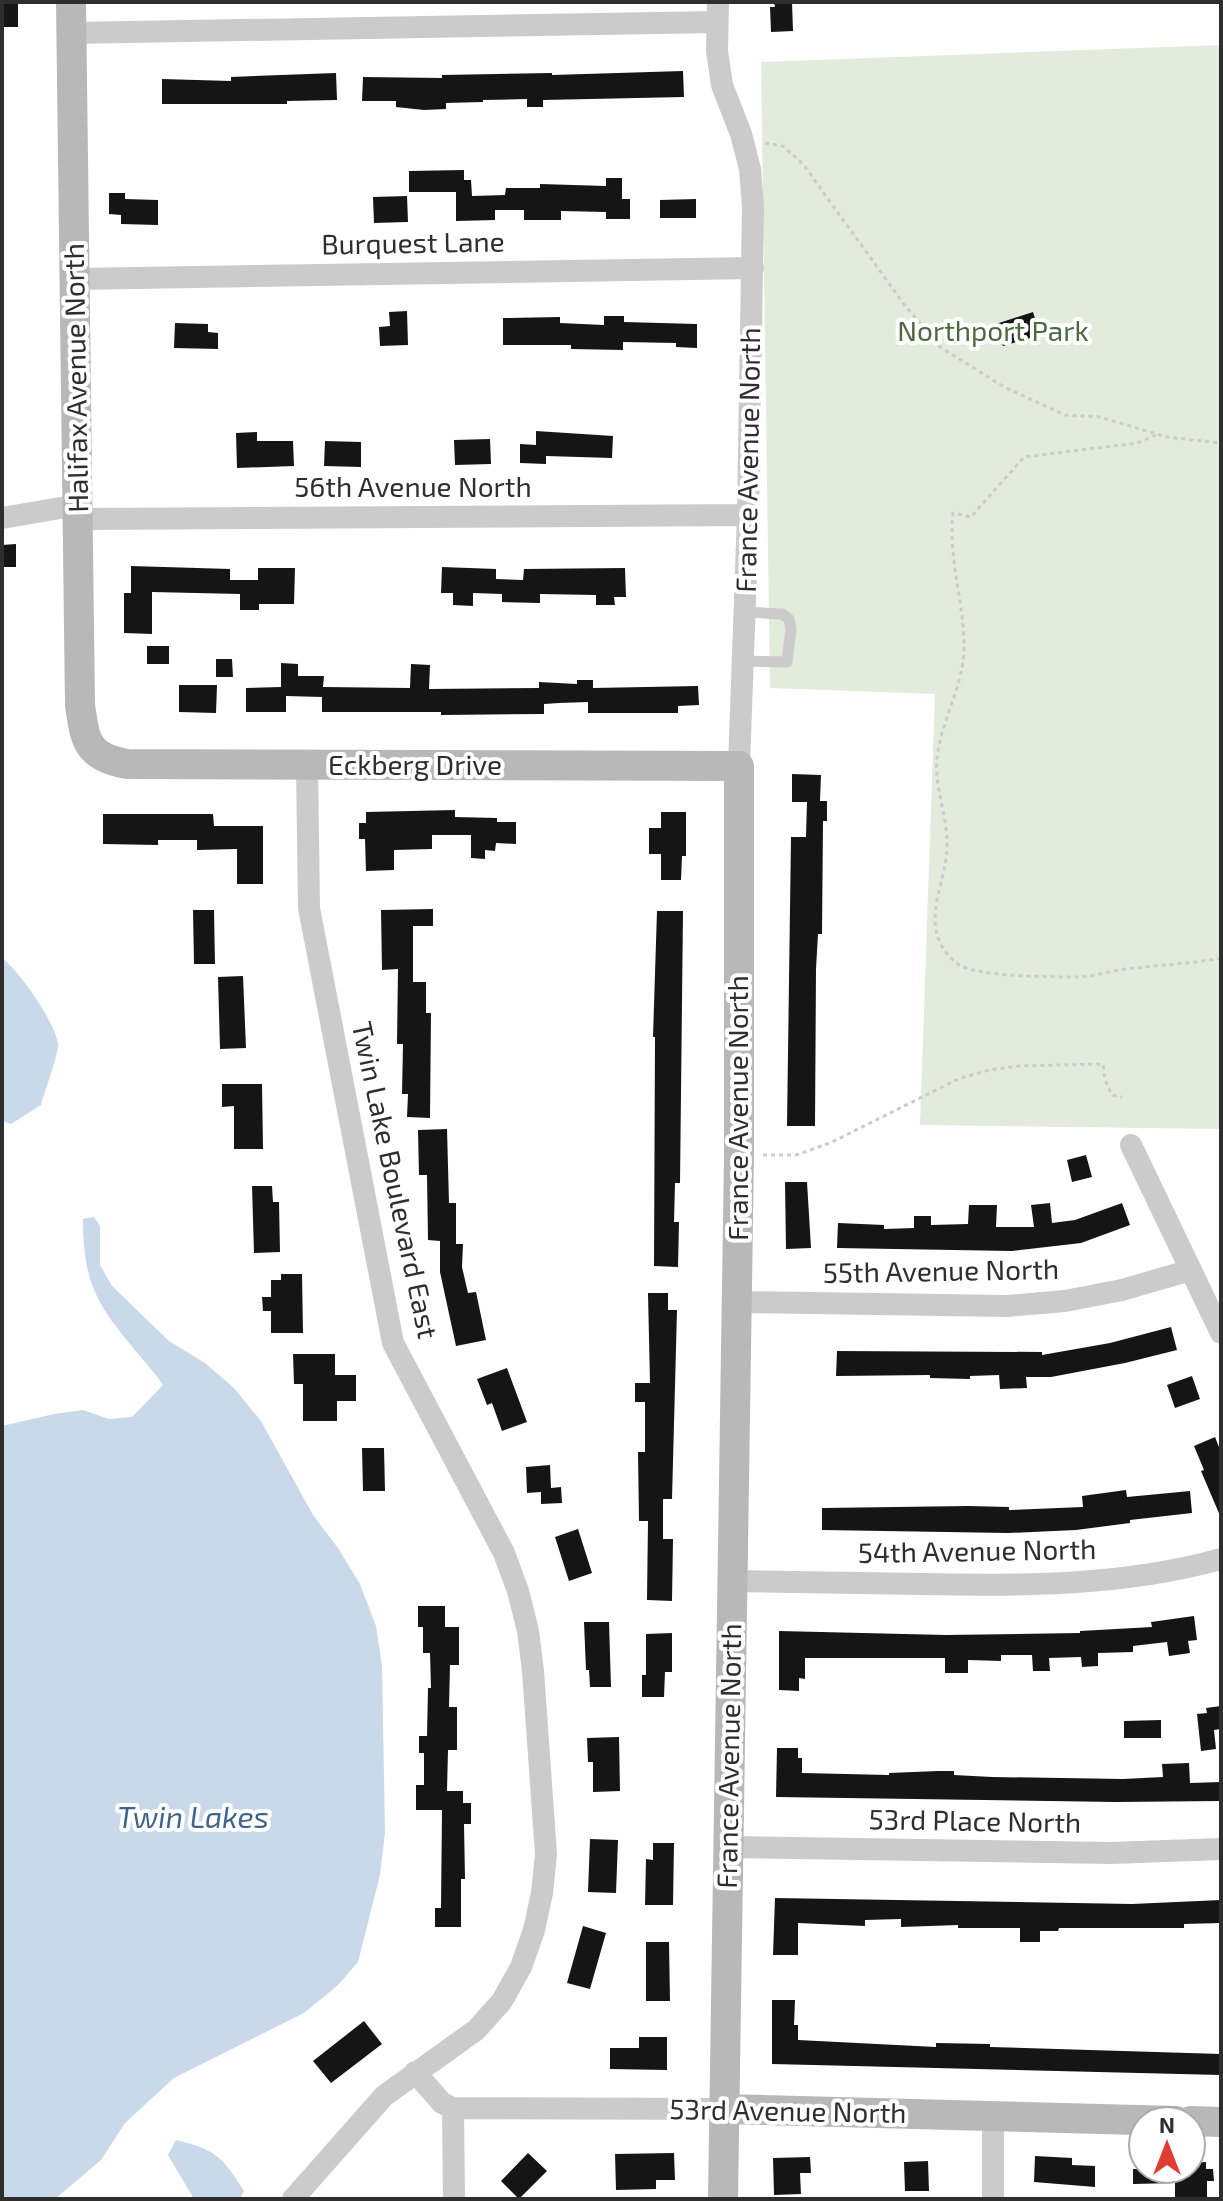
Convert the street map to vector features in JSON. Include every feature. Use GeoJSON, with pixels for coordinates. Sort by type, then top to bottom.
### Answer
{"type":"FeatureCollection","features":[{"type":"Feature","properties":{"kind":"street","name":"Halifax Avenue North"},"geometry":{"type":"LineString","coordinates":[[71,2],[80,705],[85,735],[93,751]]}},
{"type":"Feature","properties":{"kind":"street"},"geometry":{"type":"LineString","coordinates":[[71,33],[718,12]]}},
{"type":"Feature","properties":{"kind":"street","name":"France Avenue North"},"geometry":{"type":"LineString","coordinates":[[718,12],[717,51],[722,85],[743,139],[750,169],[753,207],[748,515],[739,766],[739,1155],[723,2199]]}},
{"type":"Feature","properties":{"kind":"street","name":"Burquest Lane"},"geometry":{"type":"LineString","coordinates":[[75,279],[753,268]]}},
{"type":"Feature","properties":{"kind":"street","name":"56th Avenue North"},"geometry":{"type":"LineString","coordinates":[[2,518],[78,512],[748,515]]}},
{"type":"Feature","properties":{"kind":"street","name":"Eckberg Drive"},"geometry":{"type":"LineString","coordinates":[[93,751],[108,761],[127,764],[739,766]]}},
{"type":"Feature","properties":{"kind":"street","name":"Twin Lake Boulevard East"},"geometry":{"type":"LineString","coordinates":[[293,2199],[384,2096],[476,2030],[502,2001],[521,1967],[534,1930],[546,1854],[534,1685],[528,1631],[518,1591],[504,1553],[393,1343],[309,908],[307,765]]}},
{"type":"Feature","properties":{"kind":"street"},"geometry":{"type":"LineString","coordinates":[[1131,1145],[1221,1333]]}},
{"type":"Feature","properties":{"kind":"street","name":"55th Avenue North"},"geometry":{"type":"LineString","coordinates":[[737,1302],[1007,1306],[1065,1301],[1122,1290],[1191,1270]]}},
{"type":"Feature","properties":{"kind":"street","name":"54th Avenue North"},"geometry":{"type":"LineString","coordinates":[[732,1581],[1070,1583],[1138,1576],[1221,1559]]}},
{"type":"Feature","properties":{"kind":"street","name":"53rd Place North"},"geometry":{"type":"LineString","coordinates":[[727,1847],[1111,1853],[1221,1849]]}},
{"type":"Feature","properties":{"kind":"street"},"geometry":{"type":"LineString","coordinates":[[415,2072],[442,2103],[453,2108],[454,2199]]}},
{"type":"Feature","properties":{"kind":"street","name":"53rd Avenue North"},"geometry":{"type":"LineString","coordinates":[[453,2108],[722,2109],[1127,2119]]}},
{"type":"Feature","properties":{"kind":"street"},"geometry":{"type":"LineString","coordinates":[[993,2115],[993,2199]]}},
{"type":"Feature","properties":{"kind":"lane"},"geometry":{"type":"LineString","coordinates":[[743,661],[787,662],[791,629],[789,619],[782,614],[745,612]]}},
{"type":"Feature","properties":{"kind":"path"},"geometry":{"type":"LineString","coordinates":[[743,139],[783,146],[803,164],[903,303],[940,347],[1004,387],[1065,415],[1100,417],[1156,435],[1221,443]]}},
{"type":"Feature","properties":{"kind":"path"},"geometry":{"type":"LineString","coordinates":[[1156,435],[1137,443],[1024,457],[971,517],[953,513],[952,541],[964,653],[960,684],[938,751],[938,796],[948,851],[935,914],[936,932],[956,963],[965,969],[997,975],[1080,977],[1221,958]]}},
{"type":"Feature","properties":{"kind":"path"},"geometry":{"type":"LineString","coordinates":[[739,1155],[796,1155],[865,1127],[958,1079],[989,1070],[1019,1066],[1103,1064],[1105,1080],[1112,1095],[1122,1097]]}},
{"type":"Feature","properties":{"kind":"green space","name":"Northport Park"},"geometry":{"type":"Polygon","coordinates":[[[1221,45],[1221,1129],[920,1125],[935,694],[770,688],[761,62],[1221,45]]]}},
{"type":"Feature","properties":{"kind":"water"},"geometry":{"type":"Polygon","coordinates":[[[2,958],[35,997],[50,1022],[58,1044],[41,1105],[11,1124],[2,1121],[2,958]]]}},
{"type":"Feature","properties":{"kind":"water","name":"Twin Lakes"},"geometry":{"type":"Polygon","coordinates":[[[94,1217],[100,1226],[100,1265],[112,1286],[169,1341],[205,1363],[234,1388],[261,1421],[313,1515],[360,1584],[376,1626],[382,1666],[385,1833],[380,1875],[358,1962],[338,1985],[304,2013],[174,2078],[125,2123],[101,2160],[55,2199],[2,2199],[2,1426],[83,1410],[109,1419],[132,1417],[163,1385],[113,1322],[96,1293],[86,1261],[83,1219],[94,1217]]]}},
{"type":"Feature","properties":{"kind":"water"},"geometry":{"type":"Polygon","coordinates":[[[176,2140],[209,2151],[224,2162],[244,2191],[240,2199],[194,2199],[168,2155],[176,2140]]]}},
{"type":"Feature","properties":{"kind":"building"},"geometry":{"type":"Polygon","coordinates":[[[2,2],[18,2],[18,27],[2,27],[2,2]]]}},
{"type":"Feature","properties":{"kind":"building"},"geometry":{"type":"Polygon","coordinates":[[[774,2],[792,2],[793,31],[771,32],[770,7],[775,7],[774,2]]]}},
{"type":"Feature","properties":{"kind":"building"},"geometry":{"type":"Polygon","coordinates":[[[683,71],[684,97],[543,100],[543,107],[527,107],[527,99],[483,100],[446,103],[446,109],[424,110],[396,107],[396,101],[362,101],[363,77],[442,78],[442,75],[683,71]]]}},
{"type":"Feature","properties":{"kind":"building"},"geometry":{"type":"Polygon","coordinates":[[[336,73],[337,100],[287,101],[287,104],[162,104],[162,79],[231,81],[231,77],[336,73]]]}},
{"type":"Feature","properties":{"kind":"building"},"geometry":{"type":"Polygon","coordinates":[[[464,170],[464,180],[471,180],[472,196],[505,195],[506,188],[540,188],[540,184],[606,186],[606,178],[622,178],[622,199],[630,199],[630,219],[606,219],[606,212],[561,211],[561,220],[524,220],[524,210],[495,210],[495,220],[456,221],[456,192],[409,192],[409,171],[464,170]]]}},
{"type":"Feature","properties":{"kind":"building"},"geometry":{"type":"Polygon","coordinates":[[[109,193],[125,193],[125,199],[158,200],[158,225],[121,224],[121,215],[109,214],[109,193]]]}},
{"type":"Feature","properties":{"kind":"building"},"geometry":{"type":"Polygon","coordinates":[[[407,196],[408,222],[374,223],[373,197],[407,196]]]}},
{"type":"Feature","properties":{"kind":"building"},"geometry":{"type":"Polygon","coordinates":[[[696,199],[696,218],[660,218],[660,200],[696,199]]]}},
{"type":"Feature","properties":{"kind":"building"},"geometry":{"type":"Polygon","coordinates":[[[407,311],[408,345],[380,346],[379,327],[390,326],[389,312],[407,311]]]}},
{"type":"Feature","properties":{"kind":"building"},"geometry":{"type":"Polygon","coordinates":[[[1033,312],[1040,335],[1003,346],[996,324],[1033,312]]]}},
{"type":"Feature","properties":{"kind":"building"},"geometry":{"type":"Polygon","coordinates":[[[604,316],[624,316],[624,322],[697,324],[697,348],[676,347],[676,343],[623,342],[623,350],[571,349],[571,345],[503,345],[503,318],[560,317],[560,323],[604,325],[604,316]]]}},
{"type":"Feature","properties":{"kind":"building"},"geometry":{"type":"Polygon","coordinates":[[[175,323],[208,324],[208,332],[218,333],[218,349],[174,348],[175,323]]]}},
{"type":"Feature","properties":{"kind":"building"},"geometry":{"type":"Polygon","coordinates":[[[536,431],[613,436],[612,458],[546,456],[546,464],[520,463],[520,444],[536,445],[536,431]]]}},
{"type":"Feature","properties":{"kind":"building"},"geometry":{"type":"Polygon","coordinates":[[[257,432],[257,441],[293,441],[294,466],[237,468],[236,433],[257,432]]]}},
{"type":"Feature","properties":{"kind":"building"},"geometry":{"type":"Polygon","coordinates":[[[490,439],[491,464],[455,465],[454,440],[490,439]]]}},
{"type":"Feature","properties":{"kind":"building"},"geometry":{"type":"Polygon","coordinates":[[[325,441],[361,442],[361,467],[324,466],[325,441]]]}},
{"type":"Feature","properties":{"kind":"building"},"geometry":{"type":"Polygon","coordinates":[[[16,544],[16,567],[2,567],[2,545],[16,544]]]}},
{"type":"Feature","properties":{"kind":"building"},"geometry":{"type":"Polygon","coordinates":[[[131,566],[230,569],[230,580],[258,580],[258,568],[295,568],[294,604],[259,604],[259,610],[240,610],[240,594],[152,592],[152,634],[124,633],[124,593],[131,593],[131,566]]]}},
{"type":"Feature","properties":{"kind":"building"},"geometry":{"type":"Polygon","coordinates":[[[442,567],[496,569],[496,579],[523,580],[524,569],[625,568],[626,597],[614,597],[615,605],[596,605],[596,595],[540,594],[540,603],[502,602],[502,594],[473,593],[473,606],[453,605],[453,593],[441,593],[442,567]]]}},
{"type":"Feature","properties":{"kind":"building"},"geometry":{"type":"Polygon","coordinates":[[[147,646],[169,646],[169,664],[147,664],[147,646]]]}},
{"type":"Feature","properties":{"kind":"building"},"geometry":{"type":"Polygon","coordinates":[[[216,659],[232,659],[233,677],[216,677],[216,659]]]}},
{"type":"Feature","properties":{"kind":"building"},"geometry":{"type":"Polygon","coordinates":[[[281,663],[298,664],[298,676],[324,676],[323,687],[410,688],[411,664],[430,665],[429,689],[539,688],[539,682],[577,684],[577,680],[593,680],[593,688],[698,686],[699,705],[678,706],[678,713],[588,713],[588,702],[559,703],[544,704],[544,714],[441,715],[441,712],[322,712],[322,697],[286,696],[286,712],[246,712],[246,688],[281,687],[281,663]]]}},
{"type":"Feature","properties":{"kind":"building"},"geometry":{"type":"Polygon","coordinates":[[[179,685],[217,685],[216,713],[179,712],[179,685]]]}},
{"type":"Feature","properties":{"kind":"building"},"geometry":{"type":"Polygon","coordinates":[[[792,774],[821,775],[820,801],[827,801],[827,821],[823,821],[822,934],[818,934],[816,969],[815,1126],[787,1126],[791,837],[806,837],[807,802],[792,802],[792,774]]]}},
{"type":"Feature","properties":{"kind":"building"},"geometry":{"type":"Polygon","coordinates":[[[455,810],[455,817],[497,818],[497,822],[516,822],[516,844],[496,843],[495,851],[485,850],[485,859],[471,858],[471,835],[432,835],[432,849],[394,850],[394,870],[366,871],[365,839],[359,839],[359,823],[366,823],[366,812],[455,810]]]}},
{"type":"Feature","properties":{"kind":"building"},"geometry":{"type":"Polygon","coordinates":[[[661,812],[686,812],[686,856],[682,856],[681,880],[661,880],[661,854],[649,854],[649,828],[661,828],[661,812]]]}},
{"type":"Feature","properties":{"kind":"building"},"geometry":{"type":"Polygon","coordinates":[[[103,814],[213,814],[214,826],[263,826],[263,884],[237,884],[237,849],[197,850],[197,840],[158,840],[158,845],[103,844],[103,814]]]}},
{"type":"Feature","properties":{"kind":"building"},"geometry":{"type":"Polygon","coordinates":[[[433,909],[433,926],[413,926],[413,982],[426,982],[426,1013],[431,1013],[430,1118],[407,1117],[408,1094],[402,1094],[403,1044],[397,1044],[398,969],[382,970],[381,910],[433,909]]]}},
{"type":"Feature","properties":{"kind":"building"},"geometry":{"type":"Polygon","coordinates":[[[193,910],[214,910],[215,964],[194,964],[193,910]]]}},
{"type":"Feature","properties":{"kind":"building"},"geometry":{"type":"Polygon","coordinates":[[[657,911],[683,911],[680,1183],[675,1183],[674,1222],[679,1222],[678,1267],[654,1266],[653,1037],[657,911]]]}},
{"type":"Feature","properties":{"kind":"building"},"geometry":{"type":"Polygon","coordinates":[[[243,976],[246,1048],[220,1049],[218,977],[243,976]]]}},
{"type":"Feature","properties":{"kind":"building"},"geometry":{"type":"Polygon","coordinates":[[[222,1084],[262,1084],[263,1149],[234,1149],[234,1106],[222,1107],[222,1084]]]}},
{"type":"Feature","properties":{"kind":"building"},"geometry":{"type":"Polygon","coordinates":[[[447,1129],[449,1203],[456,1203],[456,1244],[463,1244],[462,1267],[468,1293],[476,1292],[486,1340],[456,1346],[440,1272],[440,1241],[428,1240],[427,1175],[419,1175],[418,1130],[447,1129]]]}},
{"type":"Feature","properties":{"kind":"building"},"geometry":{"type":"Polygon","coordinates":[[[1086,1155],[1092,1177],[1072,1182],[1067,1160],[1086,1155]]]}},
{"type":"Feature","properties":{"kind":"building"},"geometry":{"type":"Polygon","coordinates":[[[785,1182],[807,1182],[811,1248],[786,1249],[785,1182]]]}},
{"type":"Feature","properties":{"kind":"building"},"geometry":{"type":"Polygon","coordinates":[[[252,1186],[272,1186],[273,1202],[279,1202],[280,1252],[254,1253],[252,1186]]]}},
{"type":"Feature","properties":{"kind":"building"},"geometry":{"type":"Polygon","coordinates":[[[1050,1203],[1052,1223],[1075,1220],[1122,1203],[1130,1225],[1081,1243],[1012,1251],[837,1248],[838,1223],[884,1225],[884,1229],[914,1228],[914,1216],[931,1216],[931,1225],[968,1224],[969,1205],[997,1205],[996,1227],[1034,1227],[1031,1205],[1050,1203]]]}},
{"type":"Feature","properties":{"kind":"building"},"geometry":{"type":"Polygon","coordinates":[[[281,1274],[302,1274],[303,1333],[271,1333],[271,1311],[263,1311],[262,1297],[271,1297],[271,1280],[281,1280],[281,1274]]]}},
{"type":"Feature","properties":{"kind":"building"},"geometry":{"type":"Polygon","coordinates":[[[648,1293],[668,1293],[668,1310],[677,1310],[672,1499],[663,1499],[663,1539],[673,1539],[672,1601],[647,1600],[648,1521],[639,1521],[638,1452],[645,1452],[645,1402],[635,1402],[635,1383],[650,1383],[648,1293]]]}},
{"type":"Feature","properties":{"kind":"building"},"geometry":{"type":"Polygon","coordinates":[[[1171,1327],[1177,1350],[1051,1377],[1026,1377],[1027,1388],[1000,1389],[999,1375],[970,1376],[970,1379],[930,1378],[930,1375],[836,1376],[837,1351],[1042,1352],[1042,1355],[1110,1343],[1171,1327]]]}},
{"type":"Feature","properties":{"kind":"building"},"geometry":{"type":"Polygon","coordinates":[[[293,1354],[335,1354],[335,1375],[356,1375],[356,1401],[337,1401],[337,1421],[303,1421],[303,1384],[294,1384],[293,1354]]]}},
{"type":"Feature","properties":{"kind":"building"},"geometry":{"type":"Polygon","coordinates":[[[507,1368],[527,1422],[502,1431],[492,1403],[487,1405],[477,1379],[507,1368]]]}},
{"type":"Feature","properties":{"kind":"building"},"geometry":{"type":"Polygon","coordinates":[[[1192,1376],[1200,1399],[1175,1408],[1167,1385],[1192,1376]]]}},
{"type":"Feature","properties":{"kind":"building"},"geometry":{"type":"Polygon","coordinates":[[[1215,1437],[1221,1452],[1221,1518],[1194,1446],[1215,1437]]]}},
{"type":"Feature","properties":{"kind":"building"},"geometry":{"type":"Polygon","coordinates":[[[362,1448],[384,1448],[385,1491],[363,1491],[362,1448]]]}},
{"type":"Feature","properties":{"kind":"building"},"geometry":{"type":"Polygon","coordinates":[[[550,1465],[551,1488],[561,1487],[562,1503],[541,1504],[541,1492],[527,1493],[526,1467],[550,1465]]]}},
{"type":"Feature","properties":{"kind":"building"},"geometry":{"type":"Polygon","coordinates":[[[1126,1490],[1127,1497],[1190,1491],[1192,1513],[1076,1530],[1008,1533],[822,1530],[822,1508],[969,1506],[1009,1507],[1009,1510],[1083,1507],[1082,1496],[1126,1490]]]}},
{"type":"Feature","properties":{"kind":"building"},"geometry":{"type":"Polygon","coordinates":[[[578,1529],[592,1573],[569,1581],[555,1537],[578,1529]]]}},
{"type":"Feature","properties":{"kind":"building"},"geometry":{"type":"Polygon","coordinates":[[[418,1606],[445,1606],[445,1627],[459,1627],[459,1665],[450,1665],[449,1707],[457,1707],[457,1750],[448,1750],[447,1791],[463,1791],[463,1803],[471,1803],[471,1824],[464,1824],[465,1879],[461,1879],[461,1927],[435,1927],[435,1908],[441,1908],[442,1810],[416,1810],[416,1785],[424,1785],[424,1753],[419,1753],[419,1736],[427,1736],[428,1688],[431,1688],[430,1653],[423,1653],[423,1627],[418,1627],[418,1606]]]}},
{"type":"Feature","properties":{"kind":"building"},"geometry":{"type":"Polygon","coordinates":[[[1194,1616],[1197,1640],[1188,1641],[1190,1653],[1169,1656],[1167,1642],[1133,1646],[1133,1652],[1098,1653],[1098,1666],[1082,1667],[1081,1657],[1049,1658],[1050,1671],[1033,1671],[1032,1655],[1001,1655],[1001,1661],[968,1660],[968,1673],[945,1673],[945,1658],[805,1658],[805,1679],[799,1678],[799,1691],[779,1690],[779,1631],[946,1635],[1080,1633],[1152,1627],[1151,1622],[1194,1616]]]}},
{"type":"Feature","properties":{"kind":"building"},"geometry":{"type":"Polygon","coordinates":[[[584,1622],[609,1622],[611,1687],[590,1687],[589,1670],[586,1670],[584,1622]]]}},
{"type":"Feature","properties":{"kind":"building"},"geometry":{"type":"Polygon","coordinates":[[[672,1633],[672,1672],[665,1672],[664,1697],[642,1697],[642,1675],[646,1675],[646,1634],[672,1633]]]}},
{"type":"Feature","properties":{"kind":"building"},"geometry":{"type":"Polygon","coordinates":[[[1221,1706],[1221,1729],[1214,1730],[1216,1749],[1201,1751],[1197,1714],[1207,1713],[1206,1708],[1221,1706]]]}},
{"type":"Feature","properties":{"kind":"building"},"geometry":{"type":"Polygon","coordinates":[[[1161,1720],[1161,1738],[1124,1738],[1124,1721],[1161,1720]]]}},
{"type":"Feature","properties":{"kind":"building"},"geometry":{"type":"Polygon","coordinates":[[[619,1737],[620,1791],[593,1792],[593,1762],[588,1762],[587,1738],[619,1737]]]}},
{"type":"Feature","properties":{"kind":"building"},"geometry":{"type":"Polygon","coordinates":[[[777,1748],[798,1748],[802,1773],[889,1775],[954,1771],[954,1775],[992,1777],[1123,1779],[1163,1777],[1162,1764],[1189,1763],[1190,1783],[1221,1782],[1221,1801],[776,1797],[777,1748]]]}},
{"type":"Feature","properties":{"kind":"building"},"geometry":{"type":"Polygon","coordinates":[[[590,1839],[618,1840],[616,1893],[588,1892],[590,1839]]]}},
{"type":"Feature","properties":{"kind":"building"},"geometry":{"type":"Polygon","coordinates":[[[653,1843],[674,1843],[673,1905],[645,1905],[646,1859],[653,1860],[653,1843]]]}},
{"type":"Feature","properties":{"kind":"building"},"geometry":{"type":"Polygon","coordinates":[[[775,1898],[1132,1904],[1221,1900],[1221,1923],[1184,1924],[1184,1928],[1059,1928],[1058,1931],[1040,1931],[1040,1942],[1020,1942],[1020,1928],[958,1928],[958,1925],[901,1927],[901,1919],[865,1920],[865,1926],[798,1923],[798,1955],[773,1955],[775,1898]]]}},
{"type":"Feature","properties":{"kind":"building"},"geometry":{"type":"Polygon","coordinates":[[[583,1926],[606,1933],[590,1989],[567,1983],[583,1926]]]}},
{"type":"Feature","properties":{"kind":"building"},"geometry":{"type":"Polygon","coordinates":[[[646,1942],[669,1942],[670,2001],[646,2001],[646,1942]]]}},
{"type":"Feature","properties":{"kind":"building"},"geometry":{"type":"Polygon","coordinates":[[[772,2000],[795,2000],[794,2025],[798,2025],[798,2040],[936,2047],[936,2043],[990,2044],[990,2047],[1221,2054],[1221,2075],[772,2064],[772,2000]]]}},
{"type":"Feature","properties":{"kind":"building"},"geometry":{"type":"Polygon","coordinates":[[[364,2021],[382,2044],[331,2083],[313,2061],[364,2021]]]}},
{"type":"Feature","properties":{"kind":"building"},"geometry":{"type":"Polygon","coordinates":[[[639,2037],[667,2037],[667,2070],[610,2069],[610,2048],[639,2048],[639,2037]]]}},
{"type":"Feature","properties":{"kind":"building"},"geometry":{"type":"Polygon","coordinates":[[[528,2153],[547,2171],[519,2199],[501,2181],[528,2153]]]}},
{"type":"Feature","properties":{"kind":"building"},"geometry":{"type":"Polygon","coordinates":[[[674,2153],[675,2180],[656,2180],[656,2189],[616,2190],[615,2154],[674,2153]]]}},
{"type":"Feature","properties":{"kind":"building"},"geometry":{"type":"Polygon","coordinates":[[[1035,2156],[1072,2158],[1072,2165],[1095,2166],[1095,2187],[1034,2182],[1035,2156]]]}},
{"type":"Feature","properties":{"kind":"building"},"geometry":{"type":"Polygon","coordinates":[[[810,2157],[811,2173],[800,2173],[801,2194],[774,2195],[773,2158],[810,2157]]]}},
{"type":"Feature","properties":{"kind":"building"},"geometry":{"type":"Polygon","coordinates":[[[928,2161],[929,2191],[905,2191],[904,2162],[928,2161]]]}},
{"type":"Feature","properties":{"kind":"building"},"geometry":{"type":"Polygon","coordinates":[[[1207,2169],[1213,2169],[1214,2181],[1207,2181],[1207,2169]]]}},
{"type":"Feature","properties":{"kind":"building"},"geometry":{"type":"Polygon","coordinates":[[[1175,2185],[1207,2185],[1207,2199],[1175,2199],[1175,2185]]]}}]}
